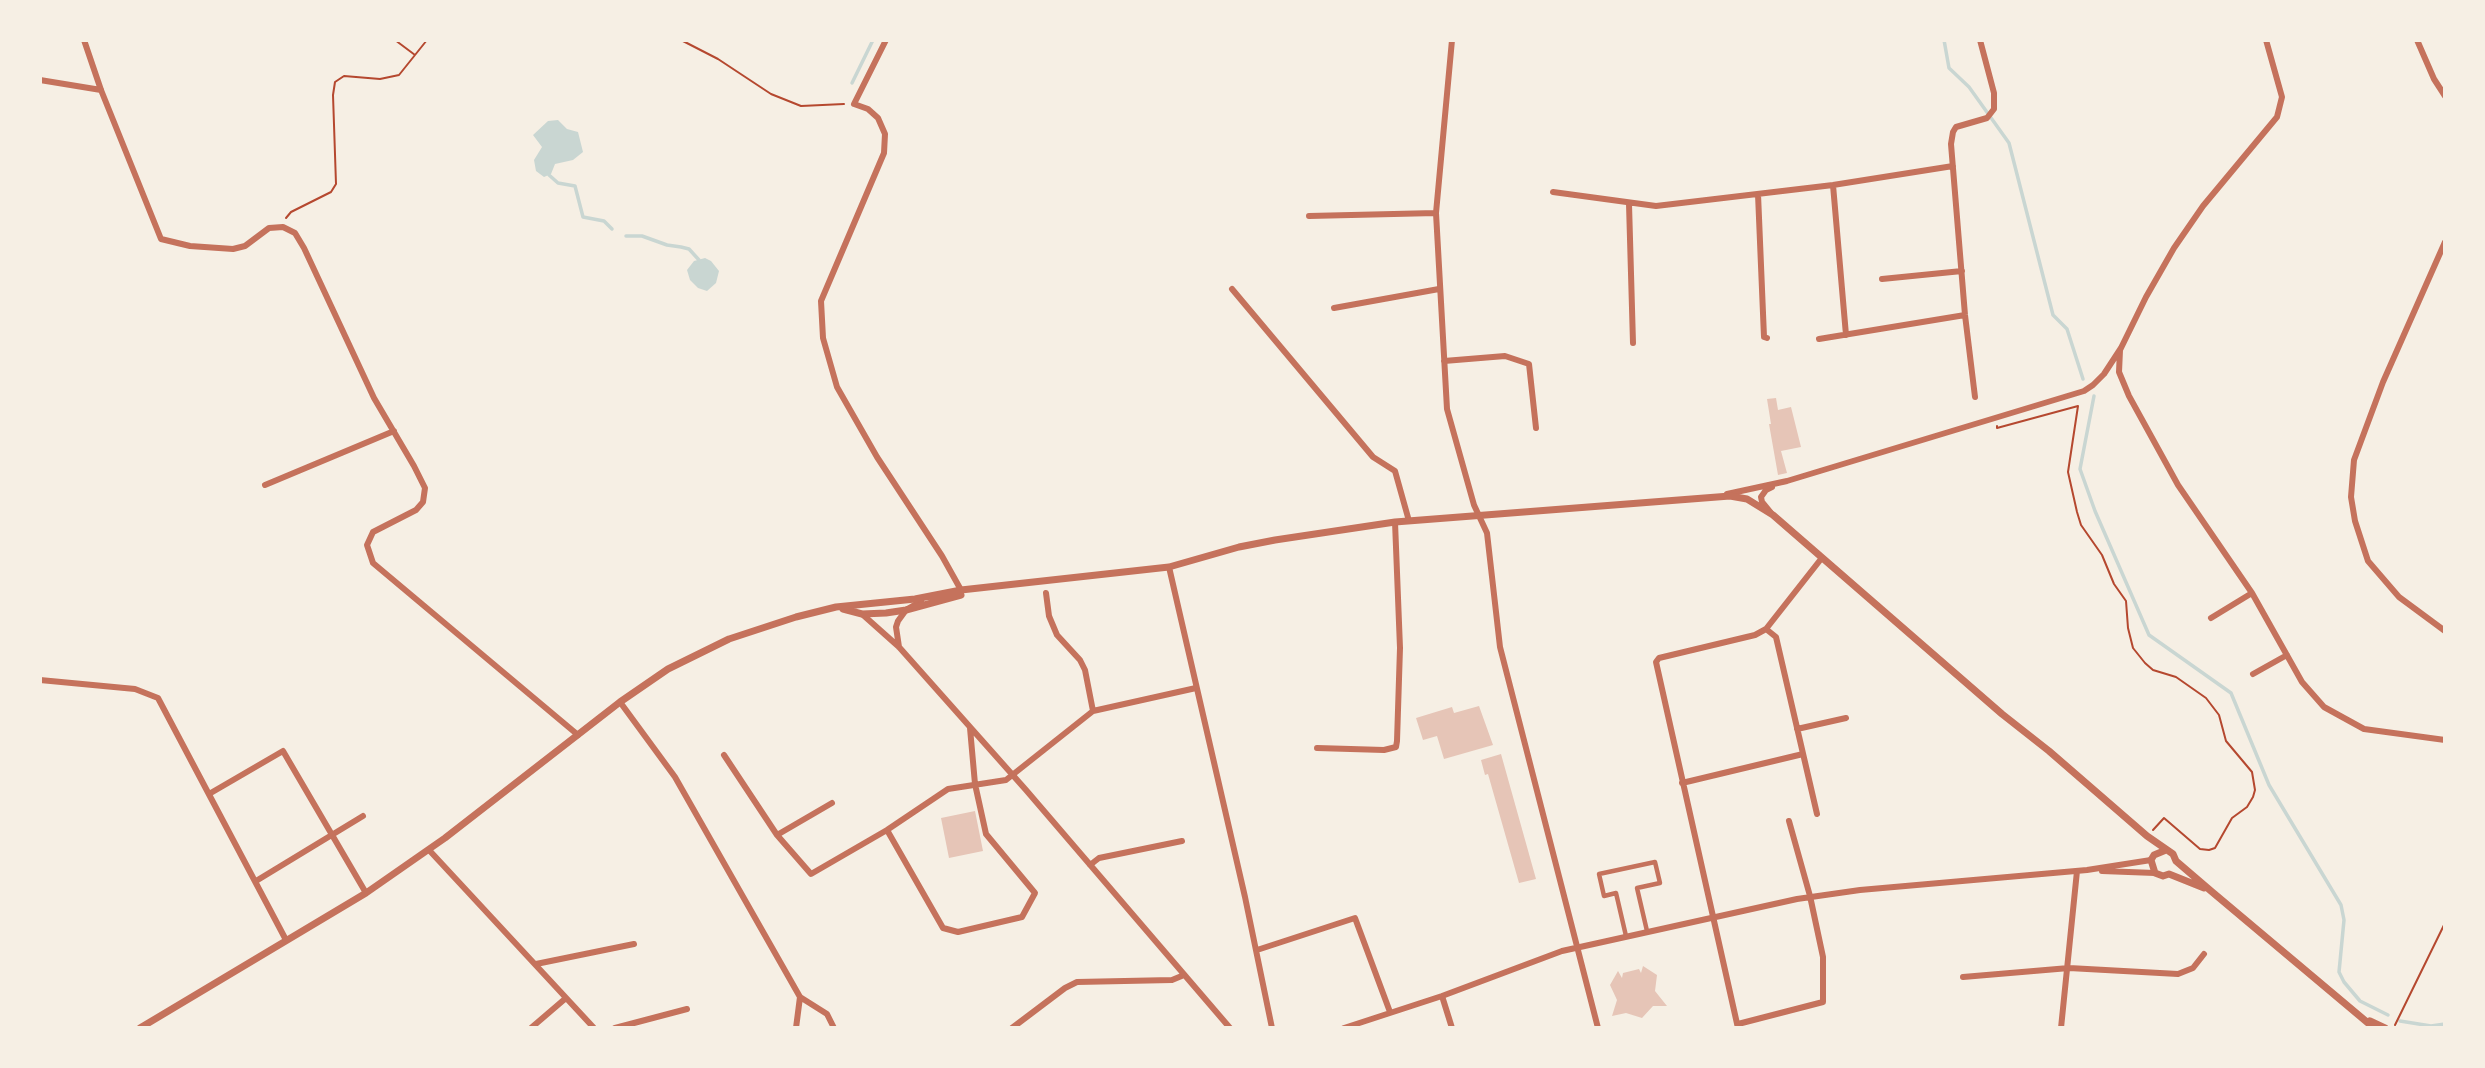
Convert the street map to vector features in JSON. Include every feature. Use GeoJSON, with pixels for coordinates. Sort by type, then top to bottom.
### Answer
{"type":"FeatureCollection","features":[{"type":"Feature","properties":{"kind":"street"},"geometry":{"type":"LineString","coordinates":[[84,40],[101,90],[161,239],[190,246],[233,249],[245,246],[269,228],[283,228],[295,233],[304,248],[369,387],[424,485],[425,495],[416,510],[373,532],[367,545],[370,558],[389,578],[578,735]]}},
{"type":"Feature","properties":{"kind":"street"},"geometry":{"type":"LineString","coordinates":[[886,40],[854,104],[868,109],[878,118],[885,134],[884,153],[821,301],[823,338],[837,387],[877,457],[961,590]]}},
{"type":"Feature","properties":{"kind":"street"},"geometry":{"type":"LineString","coordinates":[[1451,40],[1436,212],[1447,409],[1487,533],[1500,647],[1598,1028]]}},
{"type":"Feature","properties":{"kind":"street"},"geometry":{"type":"LineString","coordinates":[[1975,397],[1965,315],[1951,144],[1953,132],[1960,125],[1987,118],[1994,109],[1994,93],[1980,40]]}},
{"type":"Feature","properties":{"kind":"street"},"geometry":{"type":"LineString","coordinates":[[140,1028],[366,893],[429,850],[620,702],[668,669],[729,639],[796,617],[836,607],[961,590],[1169,567],[1239,547],[1395,522],[1717,496],[1787,481],[2084,391],[2104,374],[2174,248],[2203,206],[2277,117],[2282,97],[2266,40]]}},
{"type":"Feature","properties":{"kind":"street"},"geometry":{"type":"LineString","coordinates":[[2417,40],[2434,79],[2445,96]]}},
{"type":"Feature","properties":{"kind":"street"},"geometry":{"type":"LineString","coordinates":[[40,80],[101,90]]}},
{"type":"Feature","properties":{"kind":"street"},"geometry":{"type":"LineString","coordinates":[[1553,192],[1656,206],[1833,185],[1953,166]]}},
{"type":"Feature","properties":{"kind":"street"},"geometry":{"type":"LineString","coordinates":[[1833,185],[1846,335]]}},
{"type":"Feature","properties":{"kind":"street"},"geometry":{"type":"LineString","coordinates":[[1758,194],[1766,337]]}},
{"type":"Feature","properties":{"kind":"street"},"geometry":{"type":"LineString","coordinates":[[1629,204],[1633,343]]}},
{"type":"Feature","properties":{"kind":"street"},"geometry":{"type":"LineString","coordinates":[[1309,216],[1436,212]]}},
{"type":"Feature","properties":{"kind":"street"},"geometry":{"type":"LineString","coordinates":[[2445,242],[2383,382],[2354,460],[2351,496],[2355,521],[2368,561],[2399,597],[2445,631]]}},
{"type":"Feature","properties":{"kind":"street"},"geometry":{"type":"LineString","coordinates":[[1882,279],[1962,271]]}},
{"type":"Feature","properties":{"kind":"street"},"geometry":{"type":"LineString","coordinates":[[1232,289],[1373,457],[1395,471],[1409,521]]}},
{"type":"Feature","properties":{"kind":"street"},"geometry":{"type":"LineString","coordinates":[[1334,308],[1439,289]]}},
{"type":"Feature","properties":{"kind":"street"},"geometry":{"type":"LineString","coordinates":[[1819,339],[1965,315]]}},
{"type":"Feature","properties":{"kind":"street"},"geometry":{"type":"LineString","coordinates":[[2120,348],[2119,372],[2129,396],[2178,485],[2252,593],[2302,682],[2324,707],[2364,729],[2445,740]]}},
{"type":"Feature","properties":{"kind":"street"},"geometry":{"type":"LineString","coordinates":[[1444,361],[1505,356],[1529,364],[1536,428]]}},
{"type":"Feature","properties":{"kind":"street"},"geometry":{"type":"LineString","coordinates":[[1977,412],[1978,422]]}},
{"type":"Feature","properties":{"kind":"street"},"geometry":{"type":"LineString","coordinates":[[265,485],[394,431]]}},
{"type":"Feature","properties":{"kind":"street"},"geometry":{"type":"LineString","coordinates":[[1787,481],[1766,490],[1761,496],[1762,502],[1773,515],[1821,559],[2147,836],[2173,854],[2176,861],[2367,1019],[2374,1028]]}},
{"type":"Feature","properties":{"kind":"street"},"geometry":{"type":"LineString","coordinates":[[1717,496],[1747,499],[1773,515]]}},
{"type":"Feature","properties":{"kind":"street"},"geometry":{"type":"LineString","coordinates":[[1317,748],[1384,750],[1395,747],[1400,648],[1395,522]]}},
{"type":"Feature","properties":{"kind":"street"},"geometry":{"type":"LineString","coordinates":[[1789,821],[1810,896],[1823,957],[1823,1002],[1738,1026],[1656,662],[1660,658],[1755,635],[1766,629],[1821,559]]}},
{"type":"Feature","properties":{"kind":"street"},"geometry":{"type":"LineString","coordinates":[[1169,567],[1257,950],[1272,1028]]}},
{"type":"Feature","properties":{"kind":"street"},"geometry":{"type":"LineString","coordinates":[[836,607],[862,614],[906,610],[995,586]]}},
{"type":"Feature","properties":{"kind":"street"},"geometry":{"type":"LineString","coordinates":[[1046,593],[1049,616],[1057,635],[1080,660],[1085,670],[1093,710]]}},
{"type":"Feature","properties":{"kind":"street"},"geometry":{"type":"LineString","coordinates":[[2211,618],[2252,593]]}},
{"type":"Feature","properties":{"kind":"street"},"geometry":{"type":"LineString","coordinates":[[899,647],[896,626],[906,610],[914,603],[936,595]]}},
{"type":"Feature","properties":{"kind":"street"},"geometry":{"type":"LineString","coordinates":[[862,614],[899,647],[1230,1028]]}},
{"type":"Feature","properties":{"kind":"street"},"geometry":{"type":"LineString","coordinates":[[1766,629],[1776,637],[1817,814]]}},
{"type":"Feature","properties":{"kind":"street"},"geometry":{"type":"LineString","coordinates":[[2253,674],[2287,655]]}},
{"type":"Feature","properties":{"kind":"street"},"geometry":{"type":"LineString","coordinates":[[40,680],[135,690],[158,698],[286,940]]}},
{"type":"Feature","properties":{"kind":"street"},"geometry":{"type":"LineString","coordinates":[[724,755],[777,835],[811,874],[887,830],[948,789],[1006,779],[1093,710],[1196,688]]}},
{"type":"Feature","properties":{"kind":"street"},"geometry":{"type":"LineString","coordinates":[[620,702],[676,777],[800,997],[827,1014],[834,1028]]}},
{"type":"Feature","properties":{"kind":"street"},"geometry":{"type":"LineString","coordinates":[[1797,729],[1846,718]]}},
{"type":"Feature","properties":{"kind":"street"},"geometry":{"type":"LineString","coordinates":[[887,830],[943,928],[958,932],[1022,917],[1035,893],[986,834],[975,784],[970,728]]}},
{"type":"Feature","properties":{"kind":"street"},"geometry":{"type":"LineString","coordinates":[[209,794],[283,751],[366,893]]}},
{"type":"Feature","properties":{"kind":"street"},"geometry":{"type":"LineString","coordinates":[[1682,783],[1802,754]]}},
{"type":"Feature","properties":{"kind":"street"},"geometry":{"type":"LineString","coordinates":[[777,835],[832,803]]}},
{"type":"Feature","properties":{"kind":"street"},"geometry":{"type":"LineString","coordinates":[[256,881],[363,816]]}},
{"type":"Feature","properties":{"kind":"street"},"geometry":{"type":"LineString","coordinates":[[2147,836],[2155,873]]}},
{"type":"Feature","properties":{"kind":"street"},"geometry":{"type":"LineString","coordinates":[[1090,865],[1099,858],[1182,841]]}},
{"type":"Feature","properties":{"kind":"street"},"geometry":{"type":"LineString","coordinates":[[429,850],[594,1028]]}},
{"type":"Feature","properties":{"kind":"street"},"geometry":{"type":"LineString","coordinates":[[1344,1028],[1442,996],[1519,965],[1578,947],[1647,931],[1810,896],[2087,870],[2153,858],[2167,850]]}},
{"type":"Feature","properties":{"kind":"street"},"geometry":{"type":"LineString","coordinates":[[2087,870],[2155,873],[2163,876],[2175,869],[2176,861]]}},
{"type":"Feature","properties":{"kind":"street"},"geometry":{"type":"LineString","coordinates":[[1626,936],[1616,893],[1604,895],[1600,874],[1655,862],[1660,883],[1637,888],[1647,931]]}},
{"type":"Feature","properties":{"kind":"street"},"geometry":{"type":"LineString","coordinates":[[2062,1028],[2077,871]]}},
{"type":"Feature","properties":{"kind":"street"},"geometry":{"type":"LineString","coordinates":[[2169,874],[2211,891]]}},
{"type":"Feature","properties":{"kind":"street"},"geometry":{"type":"LineString","coordinates":[[1257,950],[1355,918],[1390,1012]]}},
{"type":"Feature","properties":{"kind":"street"},"geometry":{"type":"LineString","coordinates":[[536,964],[634,944]]}},
{"type":"Feature","properties":{"kind":"street"},"geometry":{"type":"LineString","coordinates":[[1963,977],[2069,968],[2178,974],[2193,968],[2204,954]]}},
{"type":"Feature","properties":{"kind":"street"},"geometry":{"type":"LineString","coordinates":[[1012,1028],[1077,982],[1172,980],[1184,975]]}},
{"type":"Feature","properties":{"kind":"street"},"geometry":{"type":"LineString","coordinates":[[1442,996],[1452,1028]]}},
{"type":"Feature","properties":{"kind":"street"},"geometry":{"type":"LineString","coordinates":[[796,1028],[800,997]]}},
{"type":"Feature","properties":{"kind":"street"},"geometry":{"type":"LineString","coordinates":[[531,1028],[566,998]]}},
{"type":"Feature","properties":{"kind":"street"},"geometry":{"type":"LineString","coordinates":[[615,1028],[687,1009]]}},
{"type":"Feature","properties":{"kind":"street"},"geometry":{"type":"LineString","coordinates":[[2367,1019],[2385,1028]]}},
{"type":"Feature","properties":{"kind":"path"},"geometry":{"type":"LineString","coordinates":[[395,40],[415,55]]}},
{"type":"Feature","properties":{"kind":"path"},"geometry":{"type":"LineString","coordinates":[[283,228],[285,219],[291,212],[331,192],[336,184],[333,94],[335,82],[344,76],[380,79],[392,77],[404,70],[427,40]]}},
{"type":"Feature","properties":{"kind":"path"},"geometry":{"type":"LineString","coordinates":[[681,40],[718,59],[771,94],[801,106],[854,104]]}},
{"type":"Feature","properties":{"kind":"path"},"geometry":{"type":"LineString","coordinates":[[1997,428],[2078,406],[2068,472],[2077,512],[2081,525],[2102,555],[2114,584],[2126,601],[2133,648],[2153,670],[2176,677],[2206,698],[2219,715],[2226,741],[2252,772],[2255,790],[2253,797],[2247,807],[2232,818],[2215,848],[2200,849],[2164,818],[2147,836]]}},
{"type":"Feature","properties":{"kind":"path"},"geometry":{"type":"LineString","coordinates":[[2395,1025],[2445,923]]}},
{"type":"Feature","properties":{"kind":"shaded area"},"geometry":{"type":"Polygon","coordinates":[[[558,120],[567,129],[578,132],[583,152],[573,160],[555,164],[551,174],[544,177],[536,171],[534,160],[542,147],[533,135],[548,121],[558,120]]]}},
{"type":"Feature","properties":{"kind":"shaded area"},"geometry":{"type":"Polygon","coordinates":[[[705,258],[719,271],[716,283],[707,291],[698,288],[690,280],[687,270],[694,261],[705,258]]]}},
{"type":"Feature","properties":{"kind":"building"},"geometry":{"type":"Polygon","coordinates":[[[1776,398],[1778,410],[1791,407],[1801,447],[1781,451],[1787,473],[1778,475],[1767,399],[1776,398]]]}},
{"type":"Feature","properties":{"kind":"building"},"geometry":{"type":"Polygon","coordinates":[[[1479,706],[1493,745],[1444,759],[1437,736],[1423,740],[1416,718],[1452,707],[1454,713],[1479,706]]]}},
{"type":"Feature","properties":{"kind":"building"},"geometry":{"type":"Polygon","coordinates":[[[1501,754],[1536,879],[1519,883],[1488,774],[1485,775],[1481,760],[1501,754]]]}},
{"type":"Feature","properties":{"kind":"building"},"geometry":{"type":"Polygon","coordinates":[[[975,811],[983,851],[949,858],[941,818],[975,811]]]}},
{"type":"Feature","properties":{"kind":"building"},"geometry":{"type":"Polygon","coordinates":[[[1643,966],[1657,975],[1655,991],[1667,1006],[1653,1006],[1642,1018],[1626,1013],[1612,1016],[1617,1000],[1610,985],[1618,971],[1622,978],[1623,973],[1639,969],[1641,973],[1643,966]]]}},
{"type":"Feature","properties":{"kind":"waterway"},"geometry":{"type":"LineString","coordinates":[[852,83],[873,40]]}},
{"type":"Feature","properties":{"kind":"waterway"},"geometry":{"type":"LineString","coordinates":[[1944,40],[1949,68],[1969,87],[2009,143],[2053,315],[2067,329],[2083,379]]}},
{"type":"Feature","properties":{"kind":"waterway"},"geometry":{"type":"LineString","coordinates":[[549,175],[558,183],[575,186],[583,217],[604,221],[612,229]]}},
{"type":"Feature","properties":{"kind":"waterway"},"geometry":{"type":"LineString","coordinates":[[626,236],[642,236],[689,249],[699,260]]}},
{"type":"Feature","properties":{"kind":"waterway"},"geometry":{"type":"LineString","coordinates":[[2094,396],[2080,469],[2095,511],[2149,635],[2231,693],[2269,785],[2341,905],[2344,920],[2339,972],[2360,1001],[2388,1015]]}},
{"type":"Feature","properties":{"kind":"waterway"},"geometry":{"type":"LineString","coordinates":[[2400,1021],[2431,1026],[2445,1024]]}}]}
